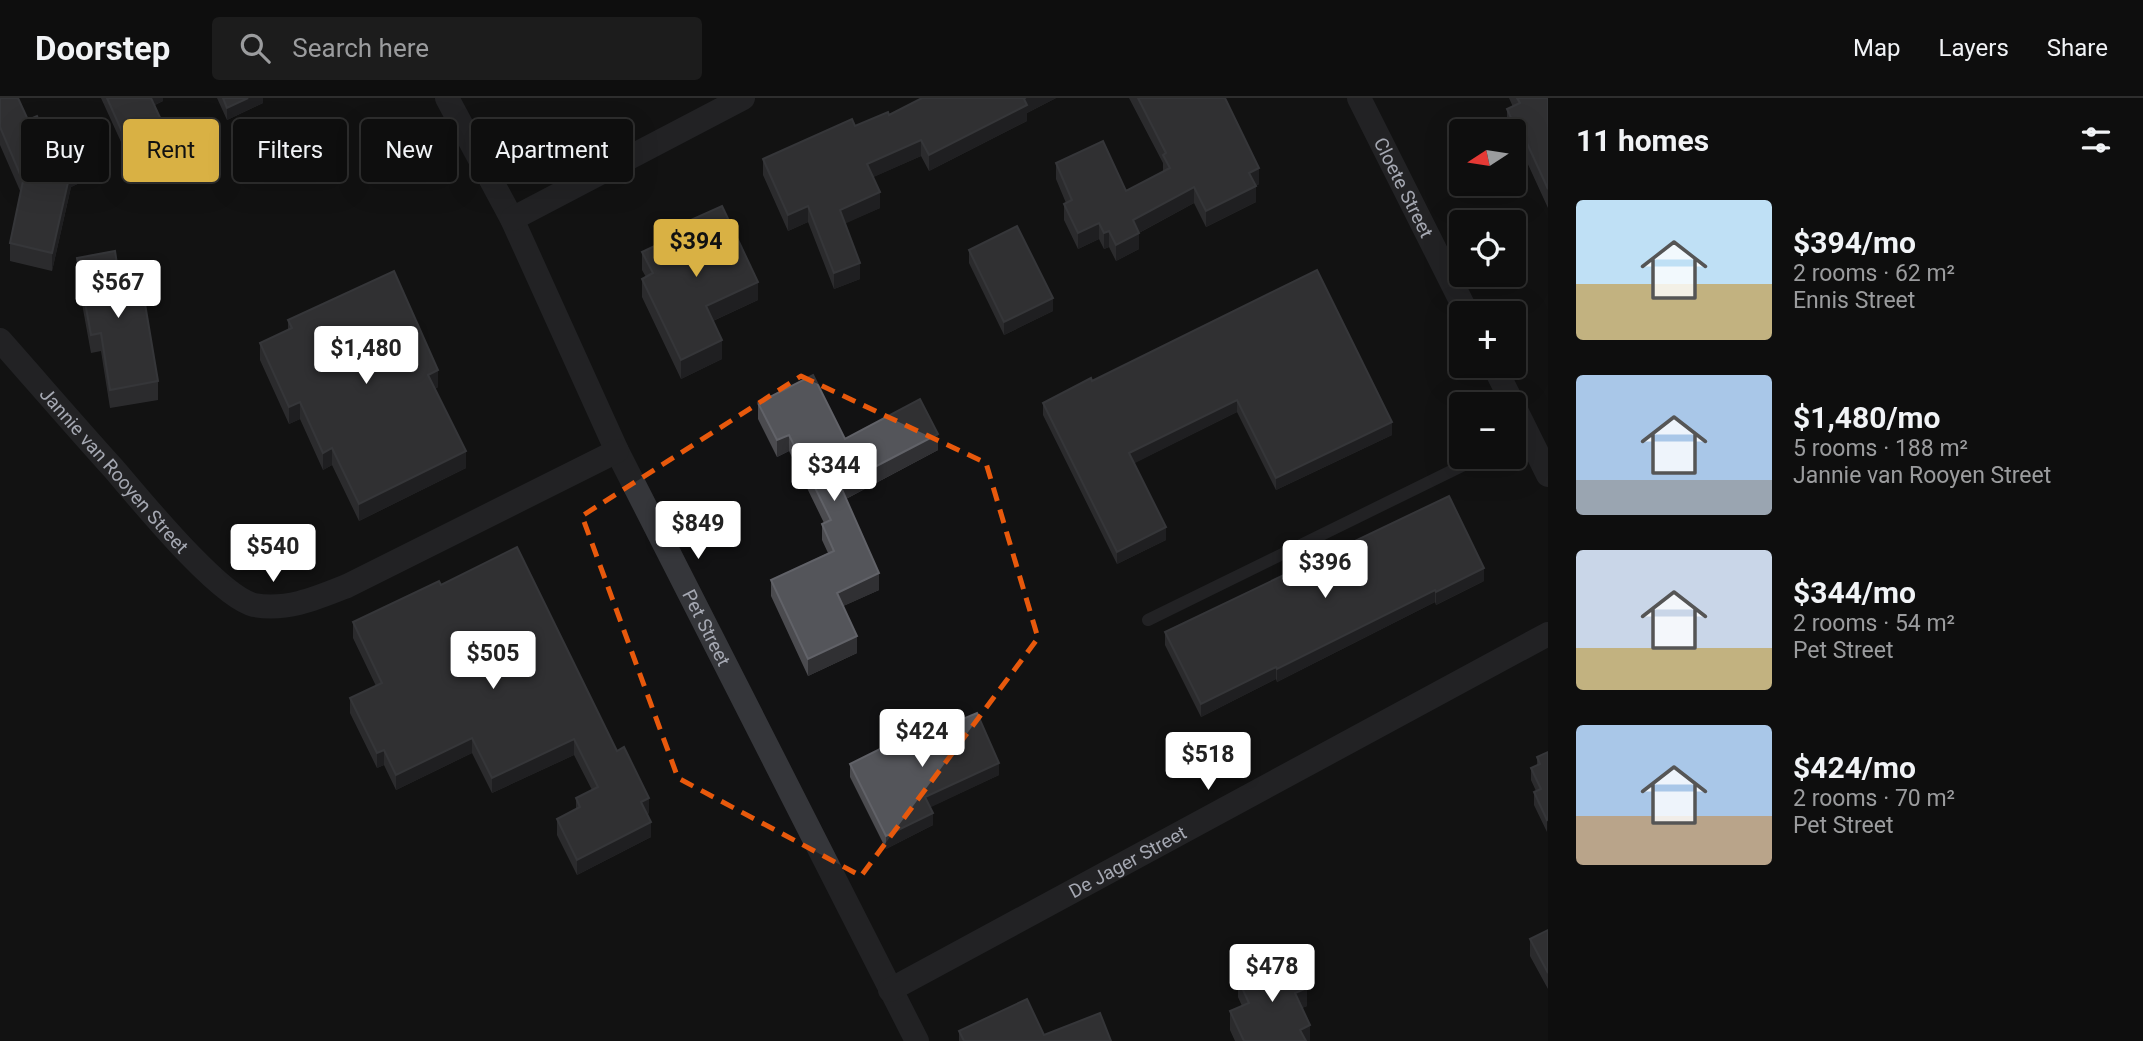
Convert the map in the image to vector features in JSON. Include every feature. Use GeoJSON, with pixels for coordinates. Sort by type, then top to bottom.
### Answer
{"type":"FeatureCollection","features":[{"type":"Feature","properties":{"kind":"street","name":"Pet Street"},"geometry":{"type":"LineString","coordinates":[[447,98],[512,219],[617,451],[917,1041]]}},
{"type":"Feature","properties":{"kind":"street"},"geometry":{"type":"LineString","coordinates":[[512,219],[743,98]]}},
{"type":"Feature","properties":{"kind":"street","name":"Cloete Street"},"geometry":{"type":"LineString","coordinates":[[1359,98],[1461,301]]}},
{"type":"Feature","properties":{"kind":"street","name":"Jannie van Rooyen Street"},"geometry":{"type":"LineString","coordinates":[[0,340],[193,558],[251,604],[274,607],[300,604],[347,586],[617,451]]}},
{"type":"Feature","properties":{"kind":"street"},"geometry":{"type":"LineString","coordinates":[[1526,444],[1548,475]]}},
{"type":"Feature","properties":{"kind":"street","name":"De Jager Street"},"geometry":{"type":"LineString","coordinates":[[890,990],[1548,634]]}},
{"type":"Feature","properties":{"kind":"lane"},"geometry":{"type":"LineString","coordinates":[[1149,620],[1456,469]]}},
{"type":"Feature","properties":{"kind":"highlighted area"},"geometry":{"type":"Polygon","coordinates":[[[801,376],[986,463],[1038,638],[861,876],[678,778],[582,516],[801,376]]]}},
{"type":"Feature","properties":{"kind":"building"},"geometry":{"type":"Polygon","coordinates":[[[0,98],[18,98],[28,119],[21,119],[21,176],[0,127],[0,98]]]}},
{"type":"Feature","properties":{"kind":"building"},"geometry":{"type":"Polygon","coordinates":[[[107,98],[151,98],[161,119],[123,119],[123,134],[107,98]]]}},
{"type":"Feature","properties":{"kind":"building"},"geometry":{"type":"Polygon","coordinates":[[[223,98],[248,98],[227,108],[223,98]]]}},
{"type":"Feature","properties":{"kind":"building"},"geometry":{"type":"Polygon","coordinates":[[[922,98],[1025,98],[1027,105],[929,155],[921,140],[867,164],[880,192],[840,210],[860,263],[834,273],[808,206],[788,215],[763,159],[852,119],[855,126],[888,112],[889,115],[922,98]]]}},
{"type":"Feature","properties":{"kind":"building"},"geometry":{"type":"Polygon","coordinates":[[[1138,98],[1225,98],[1259,168],[1249,173],[1256,186],[1206,211],[1194,187],[1133,220],[1139,233],[1116,245],[1109,231],[1104,233],[1099,223],[1078,233],[1064,204],[1072,200],[1056,163],[1103,141],[1126,191],[1170,168],[1163,155],[1166,153],[1138,98]]]}},
{"type":"Feature","properties":{"kind":"building"},"geometry":{"type":"Polygon","coordinates":[[[1517,98],[1548,98],[1548,189],[1526,141],[1526,119],[1512,119],[1507,109],[1520,103],[1517,98]]]}},
{"type":"Feature","properties":{"kind":"building"},"geometry":{"type":"Polygon","coordinates":[[[23,182],[68,182],[52,253],[10,243],[23,182]]]}},
{"type":"Feature","properties":{"kind":"building"},"geometry":{"type":"Polygon","coordinates":[[[722,206],[758,282],[706,306],[722,340],[681,360],[642,279],[653,273],[642,252],[695,227],[691,220],[722,206]]]}},
{"type":"Feature","properties":{"kind":"building"},"geometry":{"type":"Polygon","coordinates":[[[1017,226],[1053,298],[1004,322],[969,250],[1017,226]]]}},
{"type":"Feature","properties":{"kind":"building"},"geometry":{"type":"Polygon","coordinates":[[[115,251],[119,277],[140,274],[158,381],[110,390],[101,333],[91,335],[77,258],[115,251]]]}},
{"type":"Feature","properties":{"kind":"building"},"geometry":{"type":"Polygon","coordinates":[[[1317,270],[1392,422],[1276,478],[1237,400],[1129,453],[1166,527],[1117,552],[1043,403],[1317,270]]]}},
{"type":"Feature","properties":{"kind":"building"},"geometry":{"type":"Polygon","coordinates":[[[394,271],[438,370],[428,375],[466,451],[359,504],[332,448],[323,453],[300,402],[289,407],[260,343],[292,328],[288,320],[394,271]]]}},
{"type":"Feature","properties":{"kind":"building"},"geometry":{"type":"Polygon","coordinates":[[[813,375],[845,439],[920,399],[938,434],[840,485],[879,573],[837,593],[857,636],[808,659],[771,580],[834,551],[822,524],[831,520],[789,435],[777,440],[758,403],[813,375]]]}},
{"type":"Feature","properties":{"kind":"building"},"geometry":{"type":"Polygon","coordinates":[[[1449,496],[1484,568],[1201,704],[1165,632],[1449,496]]]}},
{"type":"Feature","properties":{"kind":"building"},"geometry":{"type":"Polygon","coordinates":[[[517,547],[617,751],[624,747],[649,798],[641,802],[651,822],[577,860],[557,819],[580,807],[576,798],[598,787],[574,739],[492,778],[472,738],[396,775],[384,750],[377,753],[350,698],[382,683],[353,622],[439,581],[441,585],[517,547]]]}},
{"type":"Feature","properties":{"kind":"building"},"geometry":{"type":"Polygon","coordinates":[[[954,712],[958,721],[977,713],[999,763],[925,797],[933,813],[886,836],[850,764],[954,712]]]}},
{"type":"Feature","properties":{"kind":"building"},"geometry":{"type":"Polygon","coordinates":[[[1548,752],[1547,820],[1534,792],[1541,789],[1531,768],[1540,764],[1537,757],[1548,752]]]}},
{"type":"Feature","properties":{"kind":"building"},"geometry":{"type":"Polygon","coordinates":[[[1548,930],[1548,973],[1530,939],[1548,930]]]}},
{"type":"Feature","properties":{"kind":"building"},"geometry":{"type":"Polygon","coordinates":[[[1291,954],[1307,988],[1295,993],[1310,1025],[1300,1030],[1306,1041],[1244,1041],[1230,1011],[1249,1003],[1238,979],[1291,954]]]}},
{"type":"Feature","properties":{"kind":"building"},"geometry":{"type":"Polygon","coordinates":[[[1027,999],[1044,1035],[1100,1013],[1111,1041],[964,1041],[959,1031],[1027,999]]]}}]}
